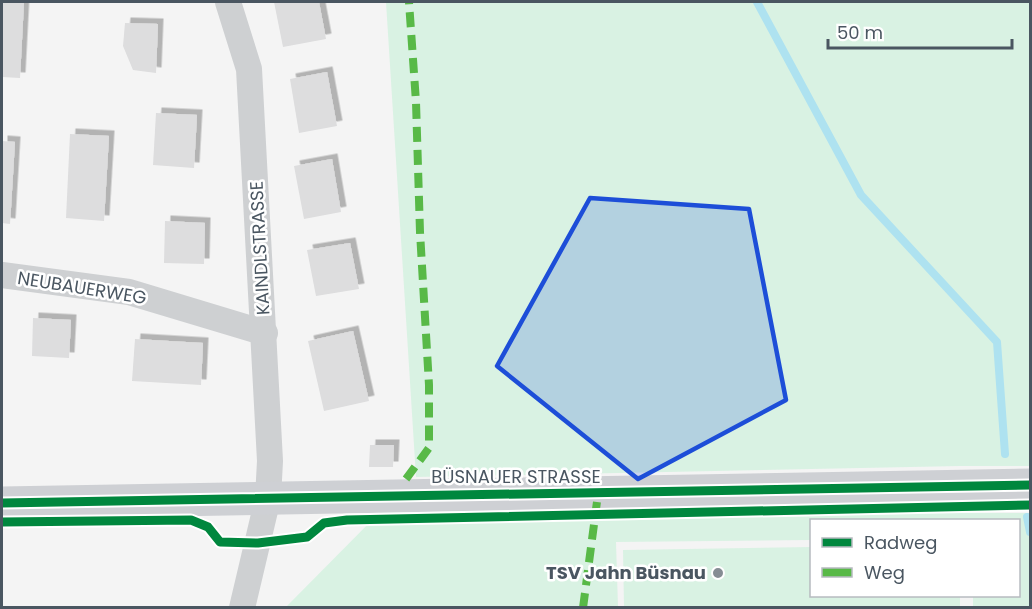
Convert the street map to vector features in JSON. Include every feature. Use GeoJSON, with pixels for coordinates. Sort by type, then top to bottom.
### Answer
{"type":"FeatureCollection","features":[{"type":"Feature","properties":{"kind":"street","name":"KAINDLSTRASSE"},"geometry":{"type":"LineString","coordinates":[[228,2],[249,69],[265,333],[270,461],[268,498],[242,608]]}},
{"type":"Feature","properties":{"kind":"street","name":"NEUBAUERWEG"},"geometry":{"type":"LineString","coordinates":[[2,275],[129,292],[265,333]]}},
{"type":"Feature","properties":{"kind":"street","name":"BÜSNAUER STRASSE"},"geometry":{"type":"LineString","coordinates":[[2,503],[1030,485]]}},
{"type":"Feature","properties":{"kind":"highlighted area"},"geometry":{"type":"Polygon","coordinates":[[[590,198],[749,209],[786,400],[638,479],[497,366],[590,198]]]}},
{"type":"Feature","properties":{"kind":"green space"},"geometry":{"type":"Polygon","coordinates":[[[386,2],[1030,2],[1030,466],[416,477],[386,2]]]}},
{"type":"Feature","properties":{"kind":"green space"},"geometry":{"type":"Polygon","coordinates":[[[380,512],[1030,513],[1030,607],[973,607],[973,597],[1020,597],[1020,519],[810,519],[810,540],[616,542],[618,607],[285,608],[380,512]]]}},
{"type":"Feature","properties":{"kind":"green space","name":"TSV Jahn Büsnau"},"geometry":{"type":"Polygon","coordinates":[[[810,547],[810,597],[960,597],[960,607],[624,607],[623,550],[810,547]]]}},
{"type":"Feature","properties":{"kind":"building"},"geometry":{"type":"Polygon","coordinates":[[[2,2],[24,2],[20,78],[2,77],[2,2]]]}},
{"type":"Feature","properties":{"kind":"building"},"geometry":{"type":"Polygon","coordinates":[[[274,2],[319,2],[326,39],[283,47],[274,2]]]}},
{"type":"Feature","properties":{"kind":"building"},"geometry":{"type":"Polygon","coordinates":[[[125,23],[158,24],[156,73],[133,70],[123,46],[125,23]]]}},
{"type":"Feature","properties":{"kind":"building"},"geometry":{"type":"Polygon","coordinates":[[[327,72],[337,126],[299,133],[290,79],[327,72]]]}},
{"type":"Feature","properties":{"kind":"building"},"geometry":{"type":"Polygon","coordinates":[[[156,113],[197,115],[194,168],[153,165],[156,113]]]}},
{"type":"Feature","properties":{"kind":"building"},"geometry":{"type":"Polygon","coordinates":[[[70,134],[109,136],[104,221],[66,218],[70,134]]]}},
{"type":"Feature","properties":{"kind":"building"},"geometry":{"type":"Polygon","coordinates":[[[2,141],[15,142],[10,224],[2,223],[2,141]]]}},
{"type":"Feature","properties":{"kind":"building"},"geometry":{"type":"Polygon","coordinates":[[[332,159],[341,212],[304,219],[294,166],[332,159]]]}},
{"type":"Feature","properties":{"kind":"building"},"geometry":{"type":"Polygon","coordinates":[[[165,221],[205,223],[204,264],[164,263],[165,221]]]}},
{"type":"Feature","properties":{"kind":"building"},"geometry":{"type":"Polygon","coordinates":[[[350,243],[359,289],[316,296],[307,250],[350,243]]]}},
{"type":"Feature","properties":{"kind":"building"},"geometry":{"type":"Polygon","coordinates":[[[33,318],[71,320],[69,358],[32,356],[33,318]]]}},
{"type":"Feature","properties":{"kind":"building"},"geometry":{"type":"Polygon","coordinates":[[[353,331],[369,401],[324,411],[308,341],[353,331]]]}},
{"type":"Feature","properties":{"kind":"building"},"geometry":{"type":"Polygon","coordinates":[[[135,339],[203,343],[201,385],[132,381],[135,339]]]}},
{"type":"Feature","properties":{"kind":"building"},"geometry":{"type":"Polygon","coordinates":[[[370,445],[394,445],[393,467],[369,467],[370,445]]]}},
{"type":"Feature","properties":{"kind":"waterway"},"geometry":{"type":"LineString","coordinates":[[757,2],[861,195],[997,342],[1005,454]]}},
{"type":"Feature","properties":{"kind":"waterway"},"geometry":{"type":"LineString","coordinates":[[1027,517],[1030,532]]}},
{"type":"Feature","properties":{"kind":"marked path"},"geometry":{"type":"LineString","coordinates":[[406,479],[429,448],[429,385],[409,2]]}},
{"type":"Feature","properties":{"kind":"marked path"},"geometry":{"type":"LineString","coordinates":[[583,608],[598,494]]}},
{"type":"Feature","properties":{"kind":"cycle path"},"geometry":{"type":"LineString","coordinates":[[2,503],[1030,485]]}},
{"type":"Feature","properties":{"kind":"cycle path"},"geometry":{"type":"LineString","coordinates":[[2,522],[191,520],[208,527],[220,542],[258,543],[307,537],[324,523],[347,520],[1030,505]]}},
{"type":"Feature","properties":{"kind":"place","name":"TSV Jahn Büsnau"},"geometry":{"type":"Point","coordinates":[718,573]}}]}
